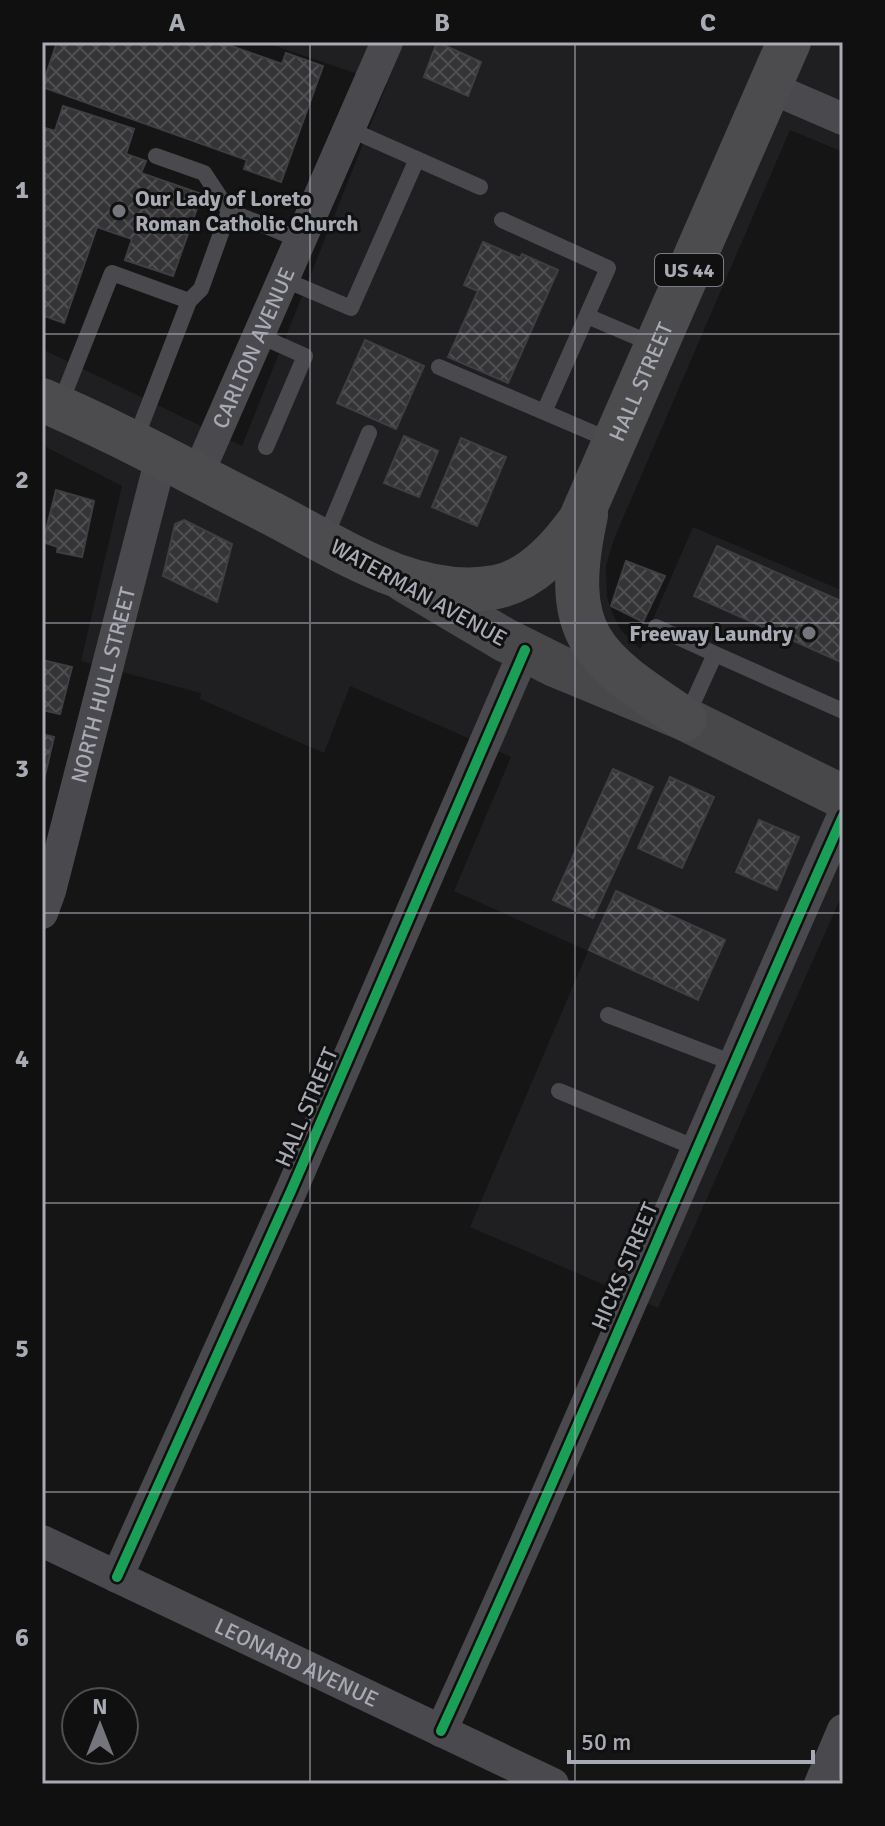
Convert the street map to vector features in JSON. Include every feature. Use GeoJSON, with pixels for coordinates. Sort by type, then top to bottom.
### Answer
{"type":"FeatureCollection","features":[{"type":"Feature","properties":{"kind":"highway","name":"HALL STREET"},"geometry":{"type":"LineString","coordinates":[[387,572],[453,589],[509,583],[534,569],[554,552],[580,520],[789,42]]}},
{"type":"Feature","properties":{"kind":"highway","name":"WATERMAN AVENUE"},"geometry":{"type":"LineString","coordinates":[[50,404],[387,572]]}},
{"type":"Feature","properties":{"kind":"highway"},"geometry":{"type":"LineString","coordinates":[[590,498],[582,535],[577,587],[580,615],[588,638],[618,673],[685,719]]}},
{"type":"Feature","properties":{"kind":"main road","name":"WATERMAN AVENUE"},"geometry":{"type":"LineString","coordinates":[[387,572],[557,666],[685,719],[843,797]]}},
{"type":"Feature","properties":{"kind":"street","name":"CARLTON AVENUE"},"geometry":{"type":"LineString","coordinates":[[164,459],[258,335],[387,42]]}},
{"type":"Feature","properties":{"kind":"street"},"geometry":{"type":"LineString","coordinates":[[769,87],[843,119]]}},
{"type":"Feature","properties":{"kind":"street","name":"NORTH HULL STREET"},"geometry":{"type":"LineString","coordinates":[[42,913],[164,459]]}},
{"type":"Feature","properties":{"kind":"street","name":"HALL STREET"},"geometry":{"type":"LineString","coordinates":[[117,1577],[291,1191],[525,650]]}},
{"type":"Feature","properties":{"kind":"street","name":"HICKS STREET"},"geometry":{"type":"LineString","coordinates":[[441,1731],[529,1540],[696,1148],[843,816]]}},
{"type":"Feature","properties":{"kind":"street","name":"LEONARD AVENUE"},"geometry":{"type":"LineString","coordinates":[[42,1541],[553,1784]]}},
{"type":"Feature","properties":{"kind":"street"},"geometry":{"type":"LineString","coordinates":[[820,1784],[843,1730]]}},
{"type":"Feature","properties":{"kind":"lane"},"geometry":{"type":"LineString","coordinates":[[349,129],[480,187]]}},
{"type":"Feature","properties":{"kind":"lane"},"geometry":{"type":"LineString","coordinates":[[156,156],[204,173],[229,211],[300,240]]}},
{"type":"Feature","properties":{"kind":"lane"},"geometry":{"type":"LineString","coordinates":[[283,279],[351,308],[417,159]]}},
{"type":"Feature","properties":{"kind":"lane"},"geometry":{"type":"LineString","coordinates":[[164,459],[189,301],[201,289],[229,211]]}},
{"type":"Feature","properties":{"kind":"lane"},"geometry":{"type":"LineString","coordinates":[[502,220],[608,268],[544,412]]}},
{"type":"Feature","properties":{"kind":"lane"},"geometry":{"type":"LineString","coordinates":[[50,404],[112,273],[189,301]]}},
{"type":"Feature","properties":{"kind":"lane"},"geometry":{"type":"LineString","coordinates":[[587,316],[657,345]]}},
{"type":"Feature","properties":{"kind":"lane"},"geometry":{"type":"LineString","coordinates":[[258,335],[305,356],[266,447]]}},
{"type":"Feature","properties":{"kind":"lane"},"geometry":{"type":"LineString","coordinates":[[439,367],[614,442]]}},
{"type":"Feature","properties":{"kind":"lane"},"geometry":{"type":"LineString","coordinates":[[324,540],[369,433]]}},
{"type":"Feature","properties":{"kind":"lane"},"geometry":{"type":"LineString","coordinates":[[656,627],[843,711]]}},
{"type":"Feature","properties":{"kind":"lane"},"geometry":{"type":"LineString","coordinates":[[685,719],[715,654]]}},
{"type":"Feature","properties":{"kind":"lane"},"geometry":{"type":"LineString","coordinates":[[608,1015],[733,1063]]}},
{"type":"Feature","properties":{"kind":"lane"},"geometry":{"type":"LineString","coordinates":[[559,1091],[696,1148]]}},
{"type":"Feature","properties":{"kind":"shaded area"},"geometry":{"type":"Polygon","coordinates":[[[264,42],[843,42],[843,152],[790,130],[614,539],[606,566],[607,597],[612,612],[620,629],[640,649],[693,527],[843,591],[843,893],[658,1308],[470,1227],[588,951],[454,891],[511,757],[350,686],[324,753],[200,699],[201,693],[81,661],[122,486],[42,445],[42,349],[242,446],[387,84],[264,42]]]}},
{"type":"Feature","properties":{"kind":"building"},"geometry":{"type":"Polygon","coordinates":[[[57,42],[220,42],[282,64],[286,53],[323,66],[281,182],[244,169],[247,160],[42,87],[57,42]]]}},
{"type":"Feature","properties":{"kind":"building"},"geometry":{"type":"Polygon","coordinates":[[[437,42],[481,62],[468,96],[424,77],[437,42]]]}},
{"type":"Feature","properties":{"kind":"building","name":"Our Lady of Loreto Roman Catholic Church"},"geometry":{"type":"Polygon","coordinates":[[[63,106],[134,129],[126,154],[146,161],[141,173],[202,194],[173,276],[125,260],[132,239],[97,227],[64,323],[42,315],[42,127],[55,131],[63,106]]]}},
{"type":"Feature","properties":{"kind":"building"},"geometry":{"type":"Polygon","coordinates":[[[483,242],[558,270],[508,383],[448,357],[478,291],[464,285],[483,242]]]}},
{"type":"Feature","properties":{"kind":"building"},"geometry":{"type":"Polygon","coordinates":[[[365,340],[424,366],[396,429],[337,403],[365,340]]]}},
{"type":"Feature","properties":{"kind":"building"},"geometry":{"type":"Polygon","coordinates":[[[404,436],[438,451],[419,497],[384,483],[404,436]]]}},
{"type":"Feature","properties":{"kind":"building"},"geometry":{"type":"Polygon","coordinates":[[[461,438],[506,457],[477,526],[432,507],[461,438]]]}},
{"type":"Feature","properties":{"kind":"building"},"geometry":{"type":"Polygon","coordinates":[[[56,490],[94,501],[82,557],[57,552],[58,547],[43,542],[56,490]]]}},
{"type":"Feature","properties":{"kind":"building"},"geometry":{"type":"Polygon","coordinates":[[[184,520],[232,544],[217,602],[163,576],[175,524],[184,520]]]}},
{"type":"Feature","properties":{"kind":"building","name":"Freeway Laundry"},"geometry":{"type":"Polygon","coordinates":[[[717,546],[843,602],[843,663],[694,596],[717,546]]]}},
{"type":"Feature","properties":{"kind":"building"},"geometry":{"type":"Polygon","coordinates":[[[626,561],[665,576],[643,622],[611,606],[626,561]]]}},
{"type":"Feature","properties":{"kind":"building"},"geometry":{"type":"Polygon","coordinates":[[[42,660],[72,667],[60,714],[42,710],[42,660]]]}},
{"type":"Feature","properties":{"kind":"building"},"geometry":{"type":"Polygon","coordinates":[[[42,734],[54,737],[43,784],[42,783],[42,734]]]}},
{"type":"Feature","properties":{"kind":"building"},"geometry":{"type":"Polygon","coordinates":[[[613,769],[653,787],[593,918],[553,900],[613,769]]]}},
{"type":"Feature","properties":{"kind":"building"},"geometry":{"type":"Polygon","coordinates":[[[670,777],[714,797],[682,868],[638,848],[670,777]]]}},
{"type":"Feature","properties":{"kind":"building"},"geometry":{"type":"Polygon","coordinates":[[[759,820],[799,837],[777,890],[736,872],[759,820]]]}},
{"type":"Feature","properties":{"kind":"building"},"geometry":{"type":"Polygon","coordinates":[[[616,891],[725,940],[698,1000],[589,950],[616,891]]]}},
{"type":"Feature","properties":{"kind":"cycle path"},"geometry":{"type":"LineString","coordinates":[[117,1577],[291,1191],[525,650]]}},
{"type":"Feature","properties":{"kind":"cycle path"},"geometry":{"type":"LineString","coordinates":[[441,1731],[843,816]]}},
{"type":"Feature","properties":{"kind":"place","name":"Our Lady of Loreto Roman Catholic Church"},"geometry":{"type":"Point","coordinates":[119,211]}},
{"type":"Feature","properties":{"kind":"place","name":"Freeway Laundry"},"geometry":{"type":"Point","coordinates":[809,633]}}]}
